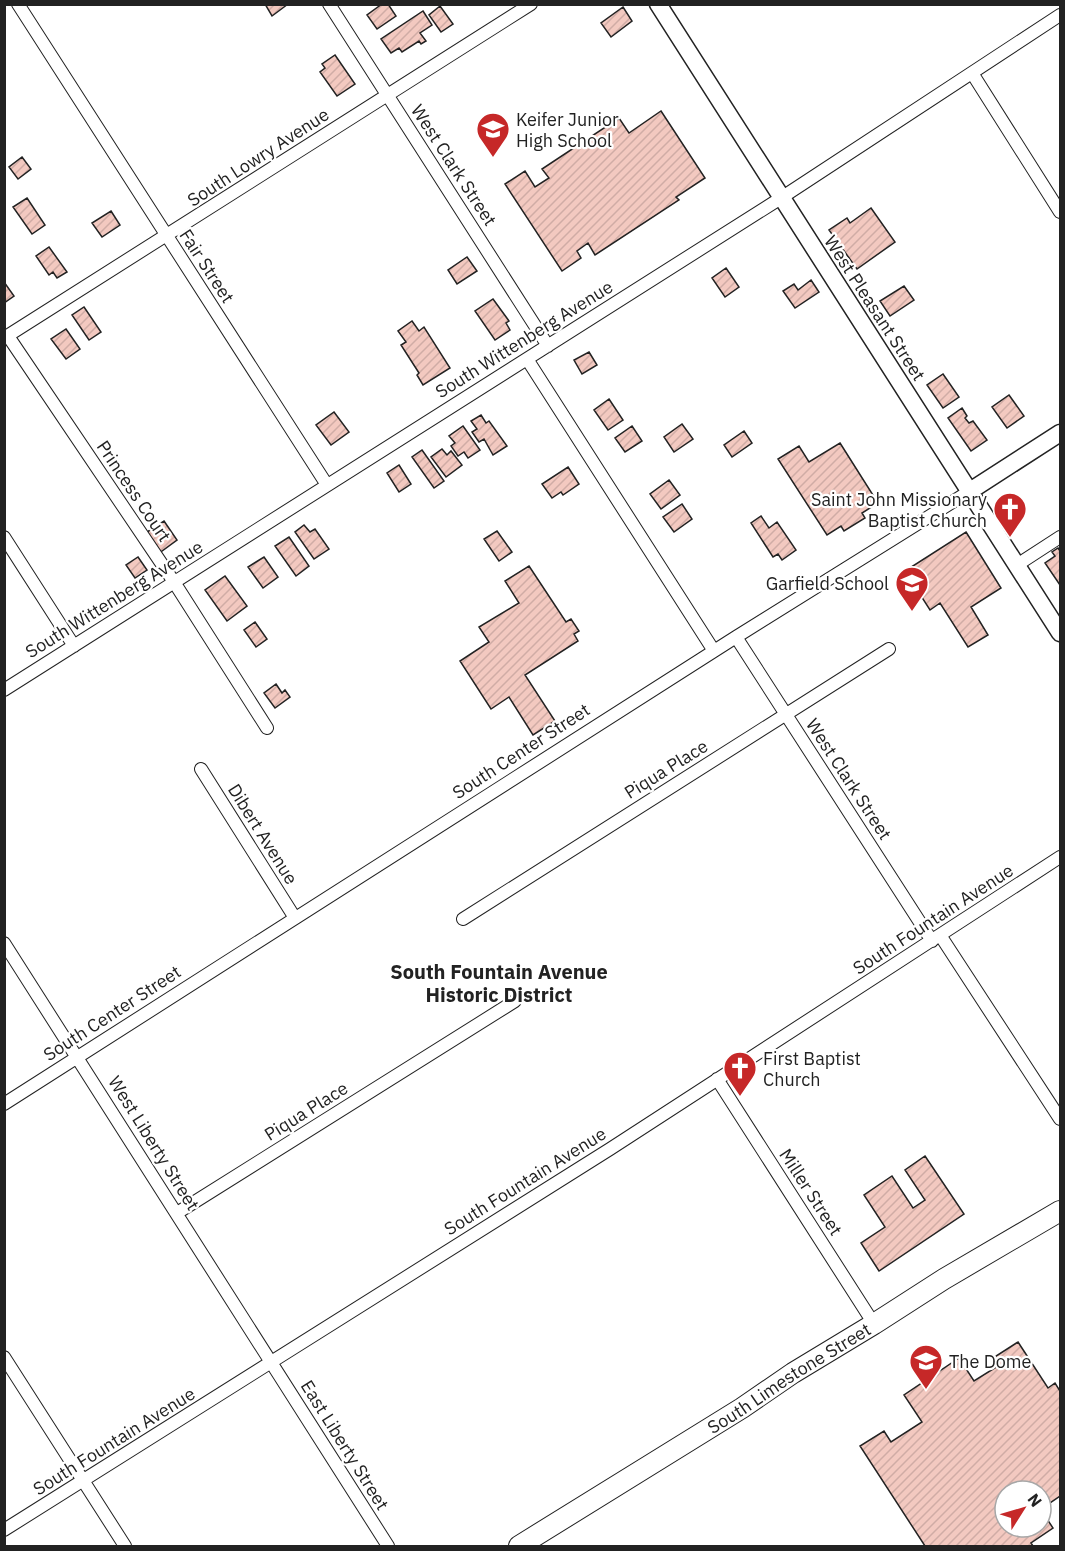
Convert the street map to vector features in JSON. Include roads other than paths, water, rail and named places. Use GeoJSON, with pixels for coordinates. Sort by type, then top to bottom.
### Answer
{"type":"FeatureCollection","features":[{"type":"Feature","properties":{"kind":"main road","name":"South Limestone Street"},"geometry":{"type":"LineString","coordinates":[[519,1546],[944,1279],[1060,1211]]}},
{"type":"Feature","properties":{"kind":"street","name":"Fair Street"},"geometry":{"type":"LineString","coordinates":[[18,4],[327,486]]}},
{"type":"Feature","properties":{"kind":"street","name":"West Clark Street"},"geometry":{"type":"LineString","coordinates":[[329,4],[548,346]]}},
{"type":"Feature","properties":{"kind":"street","name":"South Lowry Avenue"},"geometry":{"type":"LineString","coordinates":[[6,337],[531,4]]}},
{"type":"Feature","properties":{"kind":"street","name":"West Pleasant Street"},"geometry":{"type":"LineString","coordinates":[[658,4],[1060,633]]}},
{"type":"Feature","properties":{"kind":"street","name":"South Wittenberg Avenue"},"geometry":{"type":"LineString","coordinates":[[4,690],[781,198],[1060,15]]}},
{"type":"Feature","properties":{"kind":"street"},"geometry":{"type":"LineString","coordinates":[[972,73],[1060,212]]}},
{"type":"Feature","properties":{"kind":"street","name":"Princess Court"},"geometry":{"type":"LineString","coordinates":[[6,337],[174,582],[267,728]]}},
{"type":"Feature","properties":{"kind":"street"},"geometry":{"type":"LineString","coordinates":[[527,359],[714,651]]}},
{"type":"Feature","properties":{"kind":"street","name":"South Center Street"},"geometry":{"type":"LineString","coordinates":[[4,1104],[1060,433]]}},
{"type":"Feature","properties":{"kind":"street"},"geometry":{"type":"LineString","coordinates":[[4,537],[74,646]]}},
{"type":"Feature","properties":{"kind":"street"},"geometry":{"type":"LineString","coordinates":[[1017,565],[1060,537]]}},
{"type":"Feature","properties":{"kind":"street","name":"West Clark Street"},"geometry":{"type":"LineString","coordinates":[[736,637],[936,938],[1060,1119]]}},
{"type":"Feature","properties":{"kind":"street","name":"Piqua Place"},"geometry":{"type":"LineString","coordinates":[[462,919],[889,648]]}},
{"type":"Feature","properties":{"kind":"street","name":"Dibert Avenue"},"geometry":{"type":"LineString","coordinates":[[201,769],[295,918]]}},
{"type":"Feature","properties":{"kind":"street","name":"South Fountain Avenue"},"geometry":{"type":"LineString","coordinates":[[4,1530],[272,1363],[1060,857]]}},
{"type":"Feature","properties":{"kind":"street","name":"West Liberty Street"},"geometry":{"type":"LineString","coordinates":[[4,943],[272,1363]]}},
{"type":"Feature","properties":{"kind":"street","name":"Piqua Place"},"geometry":{"type":"LineString","coordinates":[[177,1213],[515,1000]]}},
{"type":"Feature","properties":{"kind":"street","name":"Miller Street"},"geometry":{"type":"LineString","coordinates":[[717,1079],[874,1324]]}},
{"type":"Feature","properties":{"kind":"street"},"geometry":{"type":"LineString","coordinates":[[4,1357],[125,1546]]}},
{"type":"Feature","properties":{"kind":"street","name":"East Liberty Street"},"geometry":{"type":"LineString","coordinates":[[272,1363],[388,1546]]}},
{"type":"Feature","properties":{"kind":"place","name":"Keifer Junior High School"},"geometry":{"type":"Point","coordinates":[493,158]}},
{"type":"Feature","properties":{"kind":"place","name":"Saint John Missionary Baptist Church"},"geometry":{"type":"Point","coordinates":[1010,538]}},
{"type":"Feature","properties":{"kind":"place","name":"Garfield School"},"geometry":{"type":"Point","coordinates":[912,612]}},
{"type":"Feature","properties":{"kind":"place","name":"First Baptist Church"},"geometry":{"type":"Point","coordinates":[740,1097]}},
{"type":"Feature","properties":{"kind":"place","name":"The Dome"},"geometry":{"type":"Point","coordinates":[926,1390]}},
{"type":"Feature","properties":{"kind":"district","name":"South Fountain Avenue Historic District"},"geometry":{"type":"Point","coordinates":[499,982]}}]}
